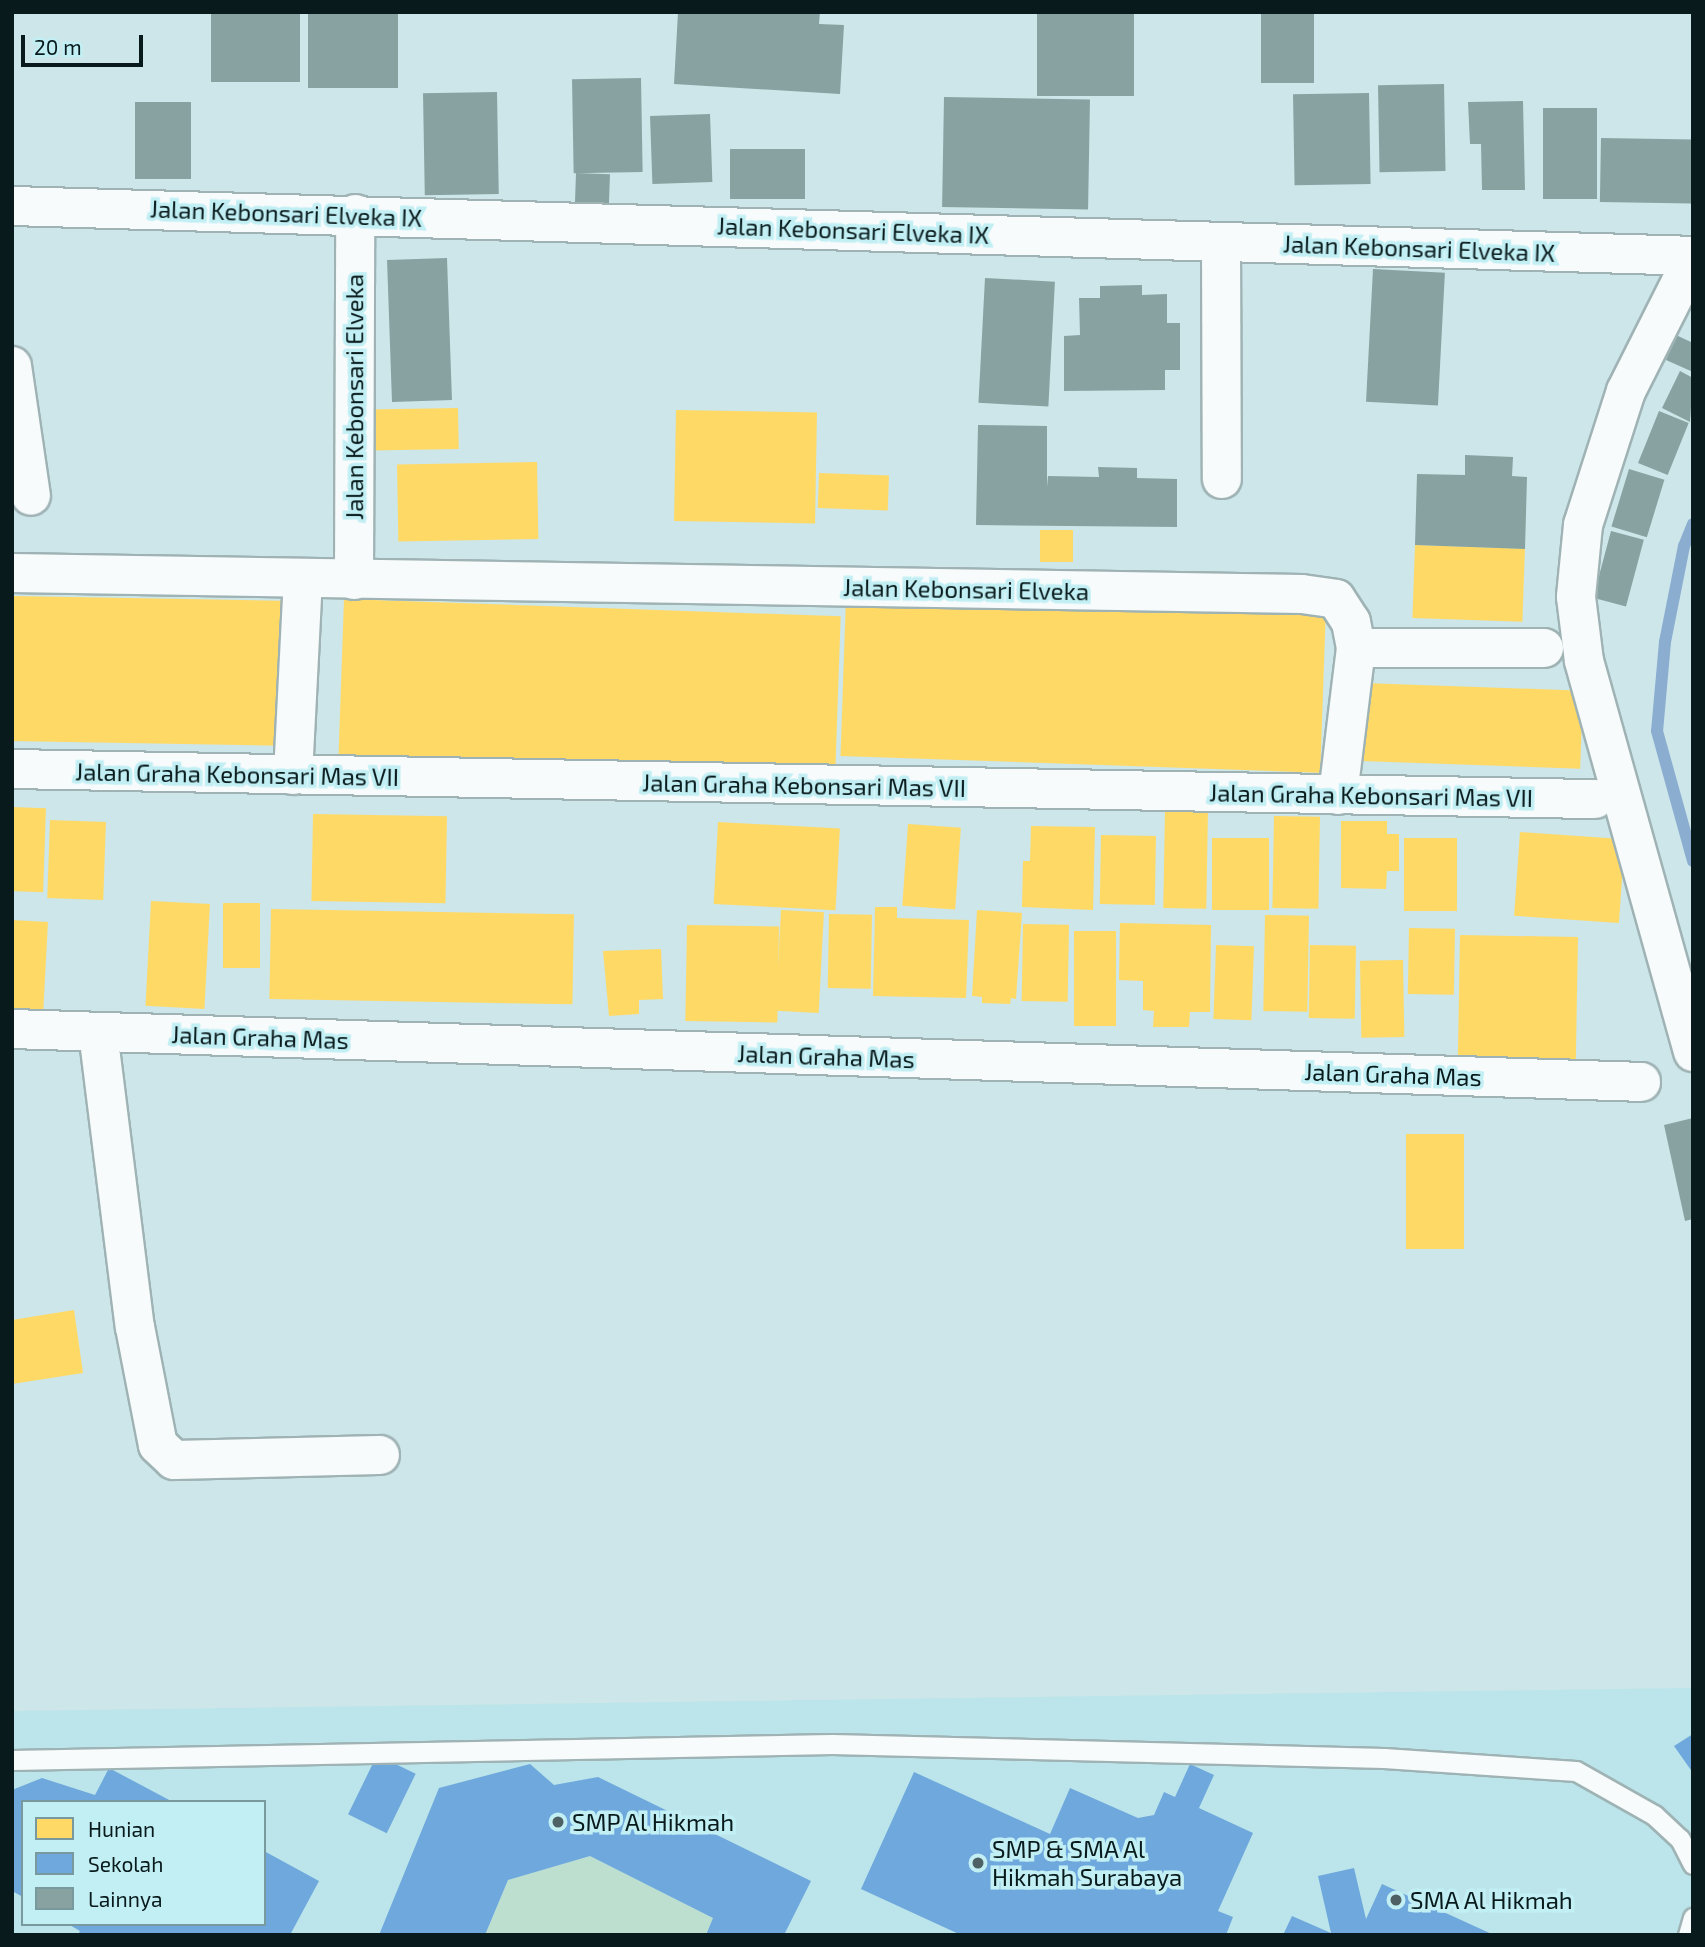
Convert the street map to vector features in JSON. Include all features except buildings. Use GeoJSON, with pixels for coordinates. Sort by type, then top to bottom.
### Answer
{"type":"FeatureCollection","features":[{"type":"Feature","properties":{"kind":"street","name":"Jalan Kebonsari Elveka IX"},"geometry":{"type":"LineString","coordinates":[[12,206],[355,214],[1693,257]]}},
{"type":"Feature","properties":{"kind":"street","name":"Jalan Kebonsari Elveka"},"geometry":{"type":"LineString","coordinates":[[354,580],[355,214]]}},
{"type":"Feature","properties":{"kind":"street"},"geometry":{"type":"LineString","coordinates":[[1221,242],[1222,479]]}},
{"type":"Feature","properties":{"kind":"street"},"geometry":{"type":"LineString","coordinates":[[1693,257],[1626,391],[1583,525],[1576,597],[1584,661],[1693,1052]]}},
{"type":"Feature","properties":{"kind":"street"},"geometry":{"type":"LineString","coordinates":[[12,366],[32,496]]}},
{"type":"Feature","properties":{"kind":"street","name":"Jalan Kebonsari Elveka"},"geometry":{"type":"LineString","coordinates":[[12,573],[1302,594],[1336,599],[1351,622],[1356,648]]}},
{"type":"Feature","properties":{"kind":"street"},"geometry":{"type":"LineString","coordinates":[[293,775],[303,578]]}},
{"type":"Feature","properties":{"kind":"street"},"geometry":{"type":"LineString","coordinates":[[1338,795],[1356,648],[1544,648]]}},
{"type":"Feature","properties":{"kind":"street","name":"Jalan Graha Kebonsari Mas VII"},"geometry":{"type":"LineString","coordinates":[[12,769],[1595,799]]}},
{"type":"Feature","properties":{"kind":"street","name":"Jalan Graha Mas"},"geometry":{"type":"LineString","coordinates":[[12,1030],[1640,1082]]}},
{"type":"Feature","properties":{"kind":"street"},"geometry":{"type":"LineString","coordinates":[[98,1032],[135,1327],[158,1445],[174,1460],[380,1455]]}},
{"type":"Feature","properties":{"kind":"lane"},"geometry":{"type":"LineString","coordinates":[[12,1760],[832,1744],[1384,1758],[1576,1771],[1654,1815],[1680,1839],[1693,1864]]}},
{"type":"Feature","properties":{"kind":"lane"},"geometry":{"type":"LineString","coordinates":[[1688,1935],[1693,1918]]}},
{"type":"Feature","properties":{"kind":"shaded area","name":"SMP & SMA Al Hikmah Surabaya"},"geometry":{"type":"Polygon","coordinates":[[[1693,1688],[1693,1935],[12,1935],[12,1711],[1693,1688]]]}},
{"type":"Feature","properties":{"kind":"green space"},"geometry":{"type":"Polygon","coordinates":[[[590,1856],[713,1918],[706,1935],[485,1935],[508,1880],[590,1856]]]}},
{"type":"Feature","properties":{"kind":"waterway"},"geometry":{"type":"LineString","coordinates":[[1693,524],[1684,546],[1665,642],[1657,731],[1693,861]]}},
{"type":"Feature","properties":{"kind":"place","name":"SMP Al Hikmah"},"geometry":{"type":"Point","coordinates":[558,1822]}},
{"type":"Feature","properties":{"kind":"place","name":"SMP & SMA Al Hikmah Surabaya"},"geometry":{"type":"Point","coordinates":[978,1863]}},
{"type":"Feature","properties":{"kind":"place","name":"SMA Al Hikmah"},"geometry":{"type":"Point","coordinates":[1396,1900]}}]}
